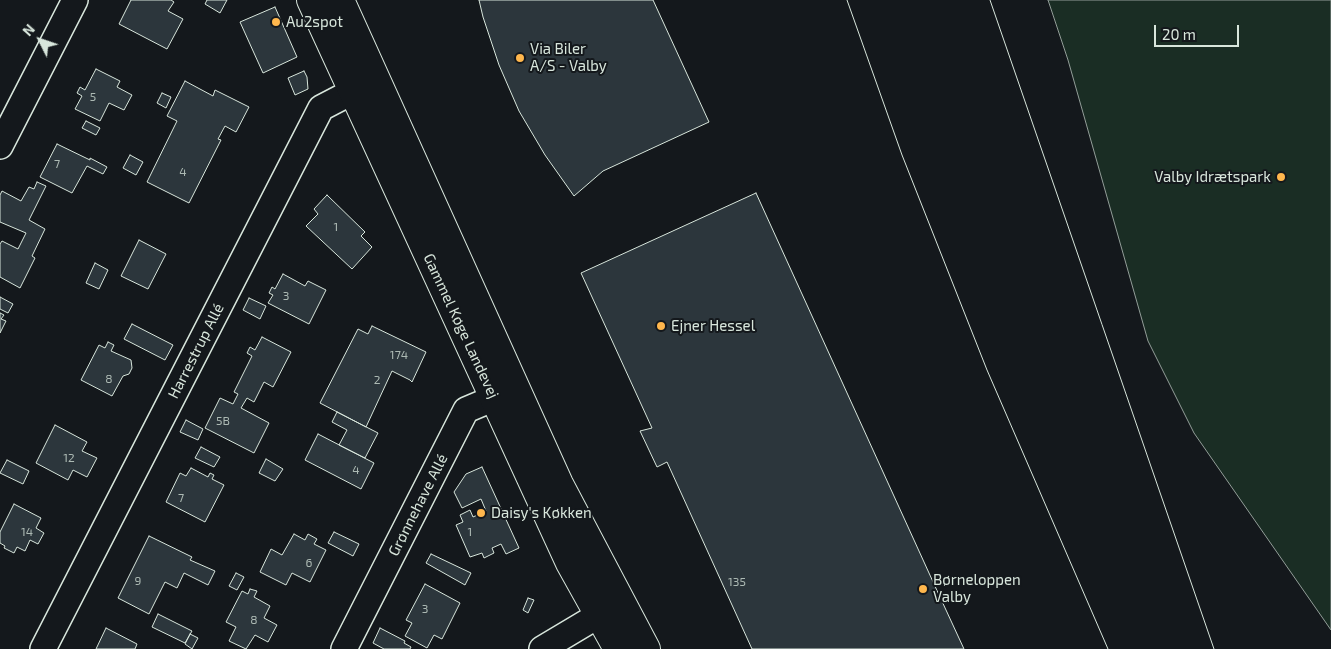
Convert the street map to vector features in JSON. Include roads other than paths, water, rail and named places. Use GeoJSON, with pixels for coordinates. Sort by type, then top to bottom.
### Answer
{"type":"FeatureCollection","features":[{"type":"Feature","properties":{"kind":"main road","name":"Gammel Køge Landevej"},"geometry":{"type":"LineString","coordinates":[[311,0],[364,85],[505,393],[570,563],[618,649]]}},
{"type":"Feature","properties":{"kind":"main road","name":"Gammel Køge Landevej"},"geometry":{"type":"LineString","coordinates":[[340,0],[364,85]]}},
{"type":"Feature","properties":{"kind":"main road","name":"Gammel Køge Landevej"},"geometry":{"type":"LineString","coordinates":[[505,393],[560,484],[646,649]]}},
{"type":"Feature","properties":{"kind":"street"},"geometry":{"type":"LineString","coordinates":[[0,146],[75,0]]}},
{"type":"Feature","properties":{"kind":"street","name":"Harrestrup Allé"},"geometry":{"type":"LineString","coordinates":[[43,649],[321,108],[364,85]]}},
{"type":"Feature","properties":{"kind":"street","name":"Grønnehave Allé"},"geometry":{"type":"LineString","coordinates":[[344,649],[466,410],[505,393]]}},
{"type":"Feature","properties":{"kind":"street"},"geometry":{"type":"LineString","coordinates":[[542,649],[599,614]]}},
{"type":"Feature","properties":{"kind":"tram line"},"geometry":{"type":"LineString","coordinates":[[847,0],[902,155],[987,370],[1108,649]]}},
{"type":"Feature","properties":{"kind":"tram line"},"geometry":{"type":"LineString","coordinates":[[990,0],[1214,649]]}},
{"type":"Feature","properties":{"kind":"place","name":"Au2spot"},"geometry":{"type":"Point","coordinates":[276,22]}},
{"type":"Feature","properties":{"kind":"place","name":"Via Biler A/S - Valby"},"geometry":{"type":"Point","coordinates":[520,58]}},
{"type":"Feature","properties":{"kind":"place","name":"Valby Idrætspark"},"geometry":{"type":"Point","coordinates":[1281,177]}},
{"type":"Feature","properties":{"kind":"place","name":"Ejner Hessel"},"geometry":{"type":"Point","coordinates":[661,326]}},
{"type":"Feature","properties":{"kind":"place","name":"Daisy's Køkken"},"geometry":{"type":"Point","coordinates":[481,513]}},
{"type":"Feature","properties":{"kind":"place","name":"Børneloppen Valby"},"geometry":{"type":"Point","coordinates":[923,589]}}]}
